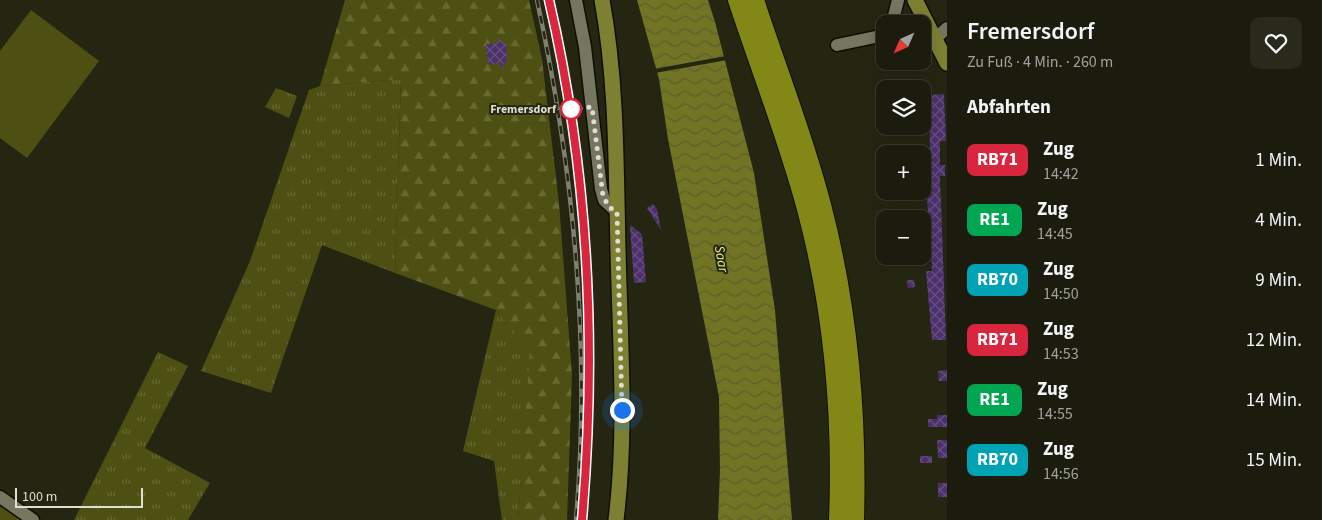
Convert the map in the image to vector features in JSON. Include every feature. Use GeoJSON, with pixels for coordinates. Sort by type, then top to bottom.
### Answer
{"type":"FeatureCollection","features":[{"type":"Feature","properties":{"kind":"highway"},"geometry":{"type":"LineString","coordinates":[[737,0],[793,163],[818,258],[834,356],[839,454],[838,520]]}},
{"type":"Feature","properties":{"kind":"highway"},"geometry":{"type":"LineString","coordinates":[[755,0],[809,158],[834,255],[850,355],[856,454],[855,520]]}},
{"type":"Feature","properties":{"kind":"main road"},"geometry":{"type":"LineString","coordinates":[[602,0],[613,82],[617,212],[622,410],[616,520]]}},
{"type":"Feature","properties":{"kind":"main road"},"geometry":{"type":"LineString","coordinates":[[915,0],[941,33],[947,63]]}},
{"type":"Feature","properties":{"kind":"street"},"geometry":{"type":"LineString","coordinates":[[576,0],[585,47],[601,189],[604,200],[617,212]]}},
{"type":"Feature","properties":{"kind":"street"},"geometry":{"type":"LineString","coordinates":[[894,15],[898,0]]}},
{"type":"Feature","properties":{"kind":"street"},"geometry":{"type":"LineString","coordinates":[[838,46],[876,37]]}},
{"type":"Feature","properties":{"kind":"street"},"geometry":{"type":"LineString","coordinates":[[0,497],[33,520]]}},
{"type":"Feature","properties":{"kind":"green space"},"geometry":{"type":"Polygon","coordinates":[[[345,0],[529,0],[542,59],[559,203],[572,375],[567,520],[518,520],[530,351],[496,310],[395,273],[401,79],[320,86],[345,0]]]}},
{"type":"Feature","properties":{"kind":"green space"},"geometry":{"type":"Polygon","coordinates":[[[31,10],[99,61],[27,158],[0,138],[0,51],[31,10]]]}},
{"type":"Feature","properties":{"kind":"green space"},"geometry":{"type":"Polygon","coordinates":[[[401,79],[395,273],[322,245],[271,393],[201,371],[250,261],[309,90],[320,86],[401,79]]]}},
{"type":"Feature","properties":{"kind":"green space"},"geometry":{"type":"Polygon","coordinates":[[[276,88],[297,96],[289,118],[265,107],[276,88]]]}},
{"type":"Feature","properties":{"kind":"green space"},"geometry":{"type":"Polygon","coordinates":[[[496,310],[531,351],[518,520],[502,520],[494,461],[463,451],[496,310]]]}},
{"type":"Feature","properties":{"kind":"green space"},"geometry":{"type":"Polygon","coordinates":[[[158,352],[188,366],[145,448],[210,483],[188,520],[74,520],[158,352]]]}},
{"type":"Feature","properties":{"kind":"green space"},"geometry":{"type":"Polygon","coordinates":[[[0,505],[2,507],[20,520],[0,520],[0,505]]]}},
{"type":"Feature","properties":{"kind":"water","name":"Saar"},"geometry":{"type":"Polygon","coordinates":[[[637,0],[708,0],[715,22],[754,173],[775,310],[792,520],[718,520],[720,471],[719,397],[668,139],[659,79],[637,0]]]}},
{"type":"Feature","properties":{"kind":"pier"},"geometry":{"type":"Polygon","coordinates":[[[726,56],[727,60],[655,73],[654,69],[726,56]]]}},
{"type":"Feature","properties":{"kind":"building"},"geometry":{"type":"Polygon","coordinates":[[[497,38],[506,44],[507,60],[501,69],[500,63],[488,64],[486,44],[498,43],[497,38]]]}},
{"type":"Feature","properties":{"kind":"building"},"geometry":{"type":"Polygon","coordinates":[[[944,94],[946,141],[940,141],[940,165],[945,165],[945,176],[940,176],[946,340],[932,340],[926,271],[932,271],[931,210],[928,210],[927,200],[931,200],[931,95],[944,94]]]}},
{"type":"Feature","properties":{"kind":"building"},"geometry":{"type":"Polygon","coordinates":[[[653,204],[657,209],[661,230],[647,208],[653,204]]]}},
{"type":"Feature","properties":{"kind":"building"},"geometry":{"type":"Polygon","coordinates":[[[630,225],[642,234],[646,282],[634,283],[630,225]]]}},
{"type":"Feature","properties":{"kind":"building"},"geometry":{"type":"Polygon","coordinates":[[[907,280],[914,280],[915,287],[908,288],[907,280]]]}},
{"type":"Feature","properties":{"kind":"building"},"geometry":{"type":"Polygon","coordinates":[[[947,370],[947,381],[939,381],[938,371],[947,370]]]}},
{"type":"Feature","properties":{"kind":"building"},"geometry":{"type":"Polygon","coordinates":[[[937,415],[947,415],[947,427],[928,427],[928,419],[938,419],[937,415]]]}},
{"type":"Feature","properties":{"kind":"building"},"geometry":{"type":"Polygon","coordinates":[[[937,440],[947,440],[947,458],[938,458],[937,440]]]}},
{"type":"Feature","properties":{"kind":"building"},"geometry":{"type":"Polygon","coordinates":[[[920,456],[932,456],[932,463],[920,463],[920,456]]]}},
{"type":"Feature","properties":{"kind":"building"},"geometry":{"type":"Polygon","coordinates":[[[938,483],[947,483],[947,497],[938,497],[938,483]]]}},
{"type":"Feature","properties":{"kind":"railway"},"geometry":{"type":"LineString","coordinates":[[537,0],[561,129],[576,258],[581,389],[576,520]]}},
{"type":"Feature","properties":{"kind":"railway"},"geometry":{"type":"LineString","coordinates":[[549,0],[568,97],[582,194],[589,292],[590,390]]}},
{"type":"Feature","properties":{"kind":"train","name":"RB71"},"geometry":{"type":"LineString","coordinates":[[549,0],[558,36],[571,108],[585,230],[590,373],[587,456],[582,520]]}},
{"type":"Feature","properties":{"kind":"place","name":"Fremersdorf"},"geometry":{"type":"Point","coordinates":[571,109]}},
{"type":"Feature","properties":{"kind":"route"},"geometry":{"type":"LineString","coordinates":[[571,109],[592,107],[601,189],[604,200],[609,207],[617,212],[622,410]]}}]}
